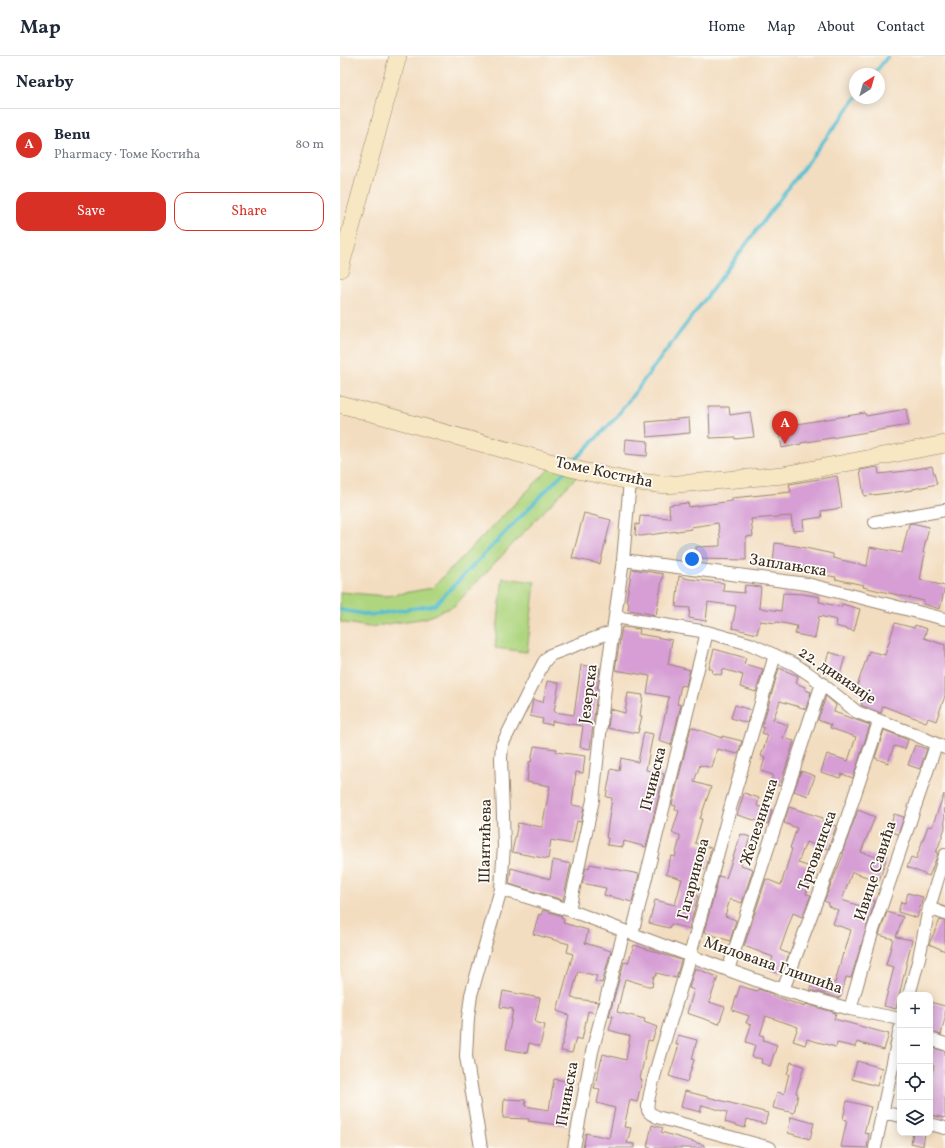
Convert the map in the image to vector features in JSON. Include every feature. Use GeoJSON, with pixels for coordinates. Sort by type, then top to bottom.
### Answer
{"type":"FeatureCollection","features":[{"type":"Feature","properties":{"kind":"street"},"geometry":{"type":"LineString","coordinates":[[340,269],[398,56]]}},
{"type":"Feature","properties":{"kind":"street","name":"Томе Костића"},"geometry":{"type":"LineString","coordinates":[[340,404],[577,469],[630,481],[666,485],[783,475],[945,444]]}},
{"type":"Feature","properties":{"kind":"street","name":"Језерска"},"geometry":{"type":"LineString","coordinates":[[569,910],[593,800],[605,687],[624,560],[630,481]]}},
{"type":"Feature","properties":{"kind":"street"},"geometry":{"type":"LineString","coordinates":[[875,522],[945,510]]}},
{"type":"Feature","properties":{"kind":"street","name":"Заплањска"},"geometry":{"type":"LineString","coordinates":[[624,560],[807,584],[945,619]]}},
{"type":"Feature","properties":{"kind":"street","name":"22. дивизије"},"geometry":{"type":"LineString","coordinates":[[615,617],[707,632],[750,644],[794,664],[822,683],[857,712],[879,722],[914,734],[940,746]]}},
{"type":"Feature","properties":{"kind":"street","name":"Пчињска"},"geometry":{"type":"LineString","coordinates":[[574,1148],[592,1052],[628,932],[707,632]]}},
{"type":"Feature","properties":{"kind":"street","name":"Шантићева"},"geometry":{"type":"LineString","coordinates":[[481,1148],[466,1056],[471,994],[501,889],[504,846],[501,758],[502,745],[544,662],[550,656],[606,634],[613,633]]}},
{"type":"Feature","properties":{"kind":"street","name":"Гагаринова"},"geometry":{"type":"LineString","coordinates":[[770,1148],[686,1126],[658,1117],[649,1113],[647,1109],[654,1076],[690,961],[690,955],[775,655]]}},
{"type":"Feature","properties":{"kind":"street","name":"Железничка"},"geometry":{"type":"LineString","coordinates":[[728,970],[822,683]]}},
{"type":"Feature","properties":{"kind":"street","name":"Трговинска"},"geometry":{"type":"LineString","coordinates":[[783,990],[842,832],[879,722]]}},
{"type":"Feature","properties":{"kind":"street","name":"Ивице Савића"},"geometry":{"type":"LineString","coordinates":[[850,1009],[871,936],[940,746]]}},
{"type":"Feature","properties":{"kind":"street"},"geometry":{"type":"LineString","coordinates":[[910,992],[919,958],[929,908],[945,855]]}},
{"type":"Feature","properties":{"kind":"street","name":"Милована Глишића"},"geometry":{"type":"LineString","coordinates":[[501,889],[569,910],[783,990],[850,1009],[897,1018]]}},
{"type":"Feature","properties":{"kind":"street"},"geometry":{"type":"LineString","coordinates":[[929,908],[945,914]]}},
{"type":"Feature","properties":{"kind":"street"},"geometry":{"type":"LineString","coordinates":[[933,1040],[945,1044]]}},
{"type":"Feature","properties":{"kind":"street"},"geometry":{"type":"LineString","coordinates":[[875,1148],[897,1044]]}},
{"type":"Feature","properties":{"kind":"street"},"geometry":{"type":"LineString","coordinates":[[882,1112],[897,1115]]}},
{"type":"Feature","properties":{"kind":"street"},"geometry":{"type":"LineString","coordinates":[[933,1125],[945,1128]]}},
{"type":"Feature","properties":{"kind":"green space"},"geometry":{"type":"Polygon","coordinates":[[[555,463],[582,471],[454,606],[426,618],[369,627],[340,622],[340,592],[386,596],[432,588],[555,463]]]}},
{"type":"Feature","properties":{"kind":"green space"},"geometry":{"type":"Polygon","coordinates":[[[503,578],[535,582],[527,652],[495,648],[503,578]]]}},
{"type":"Feature","properties":{"kind":"building"},"geometry":{"type":"Polygon","coordinates":[[[709,407],[729,407],[730,415],[750,412],[754,437],[735,439],[735,437],[710,438],[709,407]]]}},
{"type":"Feature","properties":{"kind":"building"},"geometry":{"type":"Polygon","coordinates":[[[906,409],[909,425],[801,443],[782,448],[778,427],[865,413],[866,416],[906,409]]]}},
{"type":"Feature","properties":{"kind":"building"},"geometry":{"type":"Polygon","coordinates":[[[689,418],[690,433],[647,437],[646,422],[689,418]]]}},
{"type":"Feature","properties":{"kind":"building"},"geometry":{"type":"Polygon","coordinates":[[[626,439],[648,441],[647,456],[625,454],[626,439]]]}},
{"type":"Feature","properties":{"kind":"building"},"geometry":{"type":"Polygon","coordinates":[[[932,466],[937,484],[913,490],[864,496],[860,470],[878,467],[879,474],[932,466]]]}},
{"type":"Feature","properties":{"kind":"building"},"geometry":{"type":"Polygon","coordinates":[[[837,476],[842,508],[821,511],[822,517],[803,520],[804,530],[793,531],[791,516],[751,519],[753,536],[746,537],[746,560],[696,559],[696,547],[720,546],[718,523],[691,527],[692,529],[641,536],[635,535],[636,524],[639,525],[640,516],[670,518],[669,505],[688,503],[689,507],[732,501],[732,498],[791,492],[789,484],[837,476]]]}},
{"type":"Feature","properties":{"kind":"building"},"geometry":{"type":"Polygon","coordinates":[[[584,513],[611,520],[600,564],[572,558],[584,513]]]}},
{"type":"Feature","properties":{"kind":"building"},"geometry":{"type":"Polygon","coordinates":[[[912,523],[929,527],[923,553],[925,553],[920,580],[945,586],[940,609],[923,604],[924,601],[863,587],[864,585],[835,579],[836,577],[802,571],[803,568],[773,564],[775,543],[833,554],[833,558],[867,566],[870,547],[902,553],[909,524],[912,523]]]}},
{"type":"Feature","properties":{"kind":"building"},"geometry":{"type":"Polygon","coordinates":[[[632,569],[663,574],[656,615],[628,610],[629,602],[626,601],[632,569]]]}},
{"type":"Feature","properties":{"kind":"building"},"geometry":{"type":"Polygon","coordinates":[[[679,576],[689,579],[724,583],[723,591],[744,593],[745,585],[761,587],[759,608],[781,611],[783,593],[820,597],[819,602],[841,607],[842,604],[860,609],[854,631],[836,626],[837,620],[819,616],[815,638],[795,634],[797,626],[777,622],[760,621],[757,634],[732,628],[736,606],[708,602],[706,621],[689,618],[690,608],[676,607],[679,576]]]}},
{"type":"Feature","properties":{"kind":"building"},"geometry":{"type":"Polygon","coordinates":[[[895,623],[914,628],[915,625],[927,629],[924,638],[945,645],[945,696],[936,721],[928,718],[926,722],[883,706],[881,713],[861,705],[864,695],[855,692],[869,651],[885,655],[895,623]]]}},
{"type":"Feature","properties":{"kind":"building"},"geometry":{"type":"Polygon","coordinates":[[[622,627],[640,629],[639,634],[672,640],[668,664],[690,670],[686,686],[681,685],[677,704],[681,705],[671,745],[659,741],[669,697],[647,693],[650,676],[615,670],[622,627]]]}},
{"type":"Feature","properties":{"kind":"building"},"geometry":{"type":"Polygon","coordinates":[[[714,649],[746,658],[744,664],[763,669],[756,692],[740,687],[743,675],[723,669],[721,675],[712,673],[713,670],[709,668],[714,649]]]}},
{"type":"Feature","properties":{"kind":"building"},"geometry":{"type":"Polygon","coordinates":[[[829,652],[845,657],[840,674],[824,669],[829,652]]]}},
{"type":"Feature","properties":{"kind":"building"},"geometry":{"type":"Polygon","coordinates":[[[581,665],[600,668],[590,749],[580,747],[583,726],[552,721],[552,725],[542,723],[543,719],[530,716],[533,700],[543,702],[547,681],[559,683],[554,712],[574,715],[581,665]]]}},
{"type":"Feature","properties":{"kind":"building"},"geometry":{"type":"Polygon","coordinates":[[[779,668],[798,676],[796,683],[805,687],[805,690],[811,692],[806,709],[780,701],[773,720],[788,725],[783,738],[794,741],[780,786],[770,783],[773,775],[761,771],[765,758],[761,756],[768,735],[762,733],[764,728],[762,727],[779,668]]]}},
{"type":"Feature","properties":{"kind":"building"},"geometry":{"type":"Polygon","coordinates":[[[628,693],[643,695],[640,716],[642,716],[638,733],[608,728],[610,709],[625,713],[628,693]]]}},
{"type":"Feature","properties":{"kind":"building"},"geometry":{"type":"Polygon","coordinates":[[[826,696],[836,705],[834,712],[870,725],[853,778],[842,774],[840,778],[821,772],[827,754],[848,761],[856,737],[830,728],[831,725],[818,720],[826,696]]]}},
{"type":"Feature","properties":{"kind":"building"},"geometry":{"type":"Polygon","coordinates":[[[735,705],[751,710],[747,723],[731,718],[735,705]]]}},
{"type":"Feature","properties":{"kind":"building"},"geometry":{"type":"Polygon","coordinates":[[[691,727],[722,738],[722,736],[742,741],[738,754],[717,749],[712,768],[700,765],[694,782],[711,787],[700,819],[702,819],[695,843],[711,848],[706,869],[700,868],[692,895],[698,896],[689,929],[671,924],[669,928],[649,923],[655,900],[675,905],[682,879],[666,874],[671,856],[675,857],[680,838],[680,835],[672,833],[679,811],[675,810],[676,806],[672,805],[691,727]]]}},
{"type":"Feature","properties":{"kind":"building"},"geometry":{"type":"Polygon","coordinates":[[[884,730],[908,740],[905,749],[894,746],[888,763],[875,758],[884,730]]]}},
{"type":"Feature","properties":{"kind":"building"},"geometry":{"type":"Polygon","coordinates":[[[644,732],[653,734],[646,770],[664,774],[646,847],[624,841],[623,847],[607,845],[608,838],[606,838],[612,798],[606,797],[611,769],[619,771],[621,758],[638,762],[644,732]]]}},
{"type":"Feature","properties":{"kind":"building"},"geometry":{"type":"Polygon","coordinates":[[[915,745],[927,749],[920,769],[908,765],[915,745]]]}},
{"type":"Feature","properties":{"kind":"building"},"geometry":{"type":"Polygon","coordinates":[[[534,746],[557,749],[556,752],[585,756],[583,773],[576,772],[572,805],[584,807],[581,822],[577,821],[572,844],[551,840],[548,859],[512,852],[518,823],[542,827],[550,786],[527,782],[529,762],[531,762],[534,746]]]}},
{"type":"Feature","properties":{"kind":"building"},"geometry":{"type":"Polygon","coordinates":[[[801,771],[815,776],[808,796],[794,791],[801,771]]]}},
{"type":"Feature","properties":{"kind":"building"},"geometry":{"type":"Polygon","coordinates":[[[744,793],[759,798],[757,806],[772,810],[768,824],[737,815],[744,793]]]}},
{"type":"Feature","properties":{"kind":"building"},"geometry":{"type":"Polygon","coordinates":[[[944,794],[945,828],[936,853],[938,854],[929,876],[907,867],[911,857],[916,859],[928,826],[932,827],[944,794]]]}},
{"type":"Feature","properties":{"kind":"building"},"geometry":{"type":"Polygon","coordinates":[[[789,807],[823,818],[822,822],[836,826],[828,849],[806,842],[798,863],[814,868],[806,894],[811,895],[802,917],[793,913],[780,950],[789,954],[783,969],[781,968],[779,974],[768,969],[773,957],[744,946],[766,879],[781,885],[792,849],[790,848],[797,828],[784,823],[789,807]]]}},
{"type":"Feature","properties":{"kind":"building"},"geometry":{"type":"Polygon","coordinates":[[[858,810],[875,817],[861,852],[886,860],[879,881],[852,872],[842,900],[866,908],[869,899],[875,901],[851,978],[846,977],[840,998],[810,990],[813,977],[835,983],[851,930],[833,924],[838,910],[828,906],[829,903],[824,901],[844,853],[842,853],[858,810]]]}},
{"type":"Feature","properties":{"kind":"building"},"geometry":{"type":"Polygon","coordinates":[[[894,814],[904,817],[898,834],[889,831],[894,814]]]}},
{"type":"Feature","properties":{"kind":"building"},"geometry":{"type":"Polygon","coordinates":[[[741,834],[750,837],[741,865],[753,869],[742,903],[730,899],[725,916],[736,920],[730,941],[704,932],[719,876],[726,878],[741,834]]]}},
{"type":"Feature","properties":{"kind":"building"},"geometry":{"type":"Polygon","coordinates":[[[553,860],[571,864],[563,900],[509,884],[511,868],[550,879],[553,860]]]}},
{"type":"Feature","properties":{"kind":"building"},"geometry":{"type":"Polygon","coordinates":[[[590,864],[639,874],[632,902],[604,895],[606,888],[582,883],[586,867],[589,868],[590,864]]]}},
{"type":"Feature","properties":{"kind":"building"},"geometry":{"type":"Polygon","coordinates":[[[908,893],[923,897],[917,918],[898,912],[901,902],[905,903],[908,893]]]}},
{"type":"Feature","properties":{"kind":"building"},"geometry":{"type":"Polygon","coordinates":[[[543,910],[562,916],[561,918],[564,919],[563,923],[588,930],[585,943],[611,951],[602,983],[595,981],[597,976],[578,971],[571,998],[598,1002],[595,1013],[588,1011],[582,1040],[576,1038],[572,1053],[561,1051],[569,1015],[557,1011],[573,954],[567,952],[569,944],[533,934],[539,914],[541,915],[543,910]]]}},
{"type":"Feature","properties":{"kind":"building"},"geometry":{"type":"Polygon","coordinates":[[[887,912],[903,917],[896,937],[912,940],[900,992],[897,992],[896,1009],[884,1006],[894,967],[886,965],[893,939],[879,935],[887,912]]]}},
{"type":"Feature","properties":{"kind":"building"},"geometry":{"type":"Polygon","coordinates":[[[940,920],[945,921],[945,951],[929,944],[940,920]]]}},
{"type":"Feature","properties":{"kind":"building"},"geometry":{"type":"Polygon","coordinates":[[[634,945],[681,960],[676,978],[657,973],[656,976],[654,976],[652,987],[625,979],[617,1012],[645,1019],[644,1022],[657,1027],[652,1041],[648,1040],[637,1102],[630,1100],[624,1127],[631,1128],[627,1143],[634,1144],[634,1148],[583,1148],[586,1133],[609,1138],[615,1108],[597,1103],[600,1089],[594,1088],[603,1054],[626,1060],[630,1036],[609,1030],[613,1016],[609,1016],[624,962],[628,963],[634,945]]]}},
{"type":"Feature","properties":{"kind":"building"},"geometry":{"type":"Polygon","coordinates":[[[695,968],[718,977],[709,1002],[725,1007],[719,1024],[687,1013],[694,990],[689,988],[695,968]]]}},
{"type":"Feature","properties":{"kind":"building"},"geometry":{"type":"Polygon","coordinates":[[[740,986],[757,991],[758,989],[805,1007],[806,1004],[836,1013],[834,1019],[889,1034],[884,1050],[857,1042],[855,1047],[837,1043],[836,1047],[807,1039],[805,1045],[793,1041],[798,1027],[766,1016],[760,1035],[764,1036],[763,1040],[777,1045],[770,1066],[761,1063],[762,1059],[752,1057],[755,1045],[746,1042],[751,1025],[746,1023],[749,1016],[732,1010],[740,986]]]}},
{"type":"Feature","properties":{"kind":"building"},"geometry":{"type":"Polygon","coordinates":[[[503,991],[540,998],[535,1022],[545,1025],[540,1046],[529,1043],[527,1053],[506,1049],[513,1009],[500,1007],[503,991]]]}},
{"type":"Feature","properties":{"kind":"building"},"geometry":{"type":"Polygon","coordinates":[[[933,1003],[945,1006],[945,1018],[941,1035],[933,1033],[933,1003]]]}},
{"type":"Feature","properties":{"kind":"building"},"geometry":{"type":"Polygon","coordinates":[[[678,1035],[697,1040],[692,1059],[694,1060],[687,1082],[669,1076],[679,1045],[676,1045],[678,1035]]]}},
{"type":"Feature","properties":{"kind":"building"},"geometry":{"type":"Polygon","coordinates":[[[933,1048],[945,1051],[945,1118],[933,1116],[933,1048]]]}},
{"type":"Feature","properties":{"kind":"building"},"geometry":{"type":"Polygon","coordinates":[[[857,1061],[882,1068],[877,1086],[852,1079],[857,1061]]]}},
{"type":"Feature","properties":{"kind":"building"},"geometry":{"type":"Polygon","coordinates":[[[791,1062],[804,1066],[796,1093],[798,1094],[794,1113],[773,1108],[777,1092],[784,1094],[789,1074],[787,1074],[791,1062]]]}},
{"type":"Feature","properties":{"kind":"building"},"geometry":{"type":"Polygon","coordinates":[[[554,1079],[572,1082],[567,1126],[528,1121],[529,1119],[503,1118],[504,1099],[526,1100],[525,1106],[549,1110],[554,1079]]]}},
{"type":"Feature","properties":{"kind":"building"},"geometry":{"type":"Polygon","coordinates":[[[685,1091],[768,1113],[765,1124],[747,1119],[745,1128],[725,1122],[727,1112],[702,1105],[700,1112],[681,1107],[685,1091]]]}},
{"type":"Feature","properties":{"kind":"building"},"geometry":{"type":"Polygon","coordinates":[[[847,1101],[871,1107],[864,1133],[869,1134],[867,1148],[841,1147],[847,1120],[843,1119],[847,1101]]]}},
{"type":"Feature","properties":{"kind":"building"},"geometry":{"type":"Polygon","coordinates":[[[791,1117],[814,1123],[810,1139],[788,1133],[791,1117]]]}},
{"type":"Feature","properties":{"kind":"building"},"geometry":{"type":"Polygon","coordinates":[[[652,1125],[663,1128],[661,1132],[704,1145],[704,1148],[647,1147],[652,1125]]]}},
{"type":"Feature","properties":{"kind":"building"},"geometry":{"type":"Polygon","coordinates":[[[912,1136],[925,1136],[923,1146],[911,1143],[912,1136]]]}},
{"type":"Feature","properties":{"kind":"waterway"},"geometry":{"type":"LineString","coordinates":[[879,68],[888,56]]}},
{"type":"Feature","properties":{"kind":"waterway"},"geometry":{"type":"LineString","coordinates":[[572,463],[614,420],[851,104]]}},
{"type":"Feature","properties":{"kind":"waterway"},"geometry":{"type":"LineString","coordinates":[[340,610],[370,615],[435,605],[565,471]]}},
{"type":"Feature","properties":{"kind":"place","name":"Benu"},"geometry":{"type":"Point","coordinates":[785,444]}}]}
